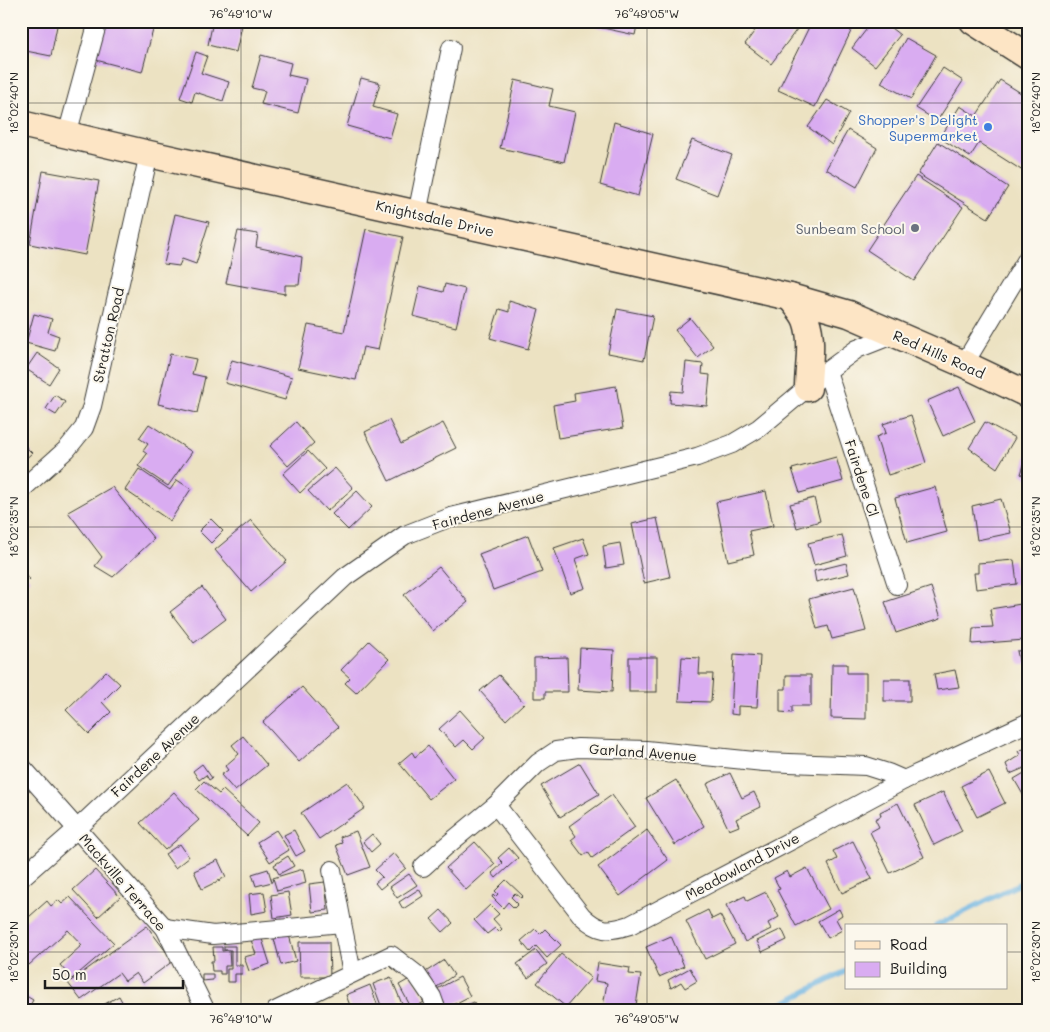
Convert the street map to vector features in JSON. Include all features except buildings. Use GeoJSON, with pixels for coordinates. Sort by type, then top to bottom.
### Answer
{"type":"FeatureCollection","features":[{"type":"Feature","properties":{"kind":"main road"},"geometry":{"type":"LineString","coordinates":[[972,21],[1029,57]]}},
{"type":"Feature","properties":{"kind":"main road","name":"Knightsdale Drive"},"geometry":{"type":"LineString","coordinates":[[21,124],[790,297],[849,314]]}},
{"type":"Feature","properties":{"kind":"main road"},"geometry":{"type":"LineString","coordinates":[[790,297],[805,319],[809,333],[808,388]]}},
{"type":"Feature","properties":{"kind":"main road","name":"Red Hills Road"},"geometry":{"type":"LineString","coordinates":[[849,314],[964,364],[1029,395]]}},
{"type":"Feature","properties":{"kind":"street"},"geometry":{"type":"LineString","coordinates":[[67,135],[98,21]]}},
{"type":"Feature","properties":{"kind":"street"},"geometry":{"type":"LineString","coordinates":[[417,214],[452,48]]}},
{"type":"Feature","properties":{"kind":"street","name":"Stratton Road"},"geometry":{"type":"LineString","coordinates":[[21,490],[67,449],[84,428],[92,406],[149,154]]}},
{"type":"Feature","properties":{"kind":"street"},"geometry":{"type":"LineString","coordinates":[[964,364],[1029,256]]}},
{"type":"Feature","properties":{"kind":"street","name":"Fairdene Avenue"},"geometry":{"type":"LineString","coordinates":[[21,878],[77,829],[345,577],[405,535],[451,517],[697,457],[732,444],[759,428],[827,371],[857,349],[895,334]]}},
{"type":"Feature","properties":{"kind":"street","name":"Fairdene Cl"},"geometry":{"type":"LineString","coordinates":[[827,371],[897,585]]}},
{"type":"Feature","properties":{"kind":"street","name":"Meadowland Drive"},"geometry":{"type":"LineString","coordinates":[[496,805],[582,916],[592,926],[606,930],[617,929],[630,925],[904,780],[1029,722]]}},
{"type":"Feature","properties":{"kind":"street","name":"Garland Avenue"},"geometry":{"type":"LineString","coordinates":[[423,868],[445,847],[496,805],[538,763],[556,751],[578,748],[646,750],[764,762],[866,766],[904,780]]}},
{"type":"Feature","properties":{"kind":"street","name":"Mackville Terrace"},"geometry":{"type":"LineString","coordinates":[[21,766],[165,928],[206,1011]]}},
{"type":"Feature","properties":{"kind":"street"},"geometry":{"type":"LineString","coordinates":[[332,870],[352,973]]}},
{"type":"Feature","properties":{"kind":"street"},"geometry":{"type":"LineString","coordinates":[[165,928],[213,935],[342,923]]}},
{"type":"Feature","properties":{"kind":"street"},"geometry":{"type":"LineString","coordinates":[[275,1011],[391,955],[417,975],[432,997],[437,1011]]}},
{"type":"Feature","properties":{"kind":"waterway"},"geometry":{"type":"LineString","coordinates":[[940,924],[1029,879]]}},
{"type":"Feature","properties":{"kind":"waterway"},"geometry":{"type":"LineString","coordinates":[[768,1011],[845,972]]}},
{"type":"Feature","properties":{"kind":"place","name":"Shopper's Delight Supermarket"},"geometry":{"type":"Point","coordinates":[988,127]}},
{"type":"Feature","properties":{"kind":"place","name":"Sunbeam School"},"geometry":{"type":"Point","coordinates":[915,228]}}]}
